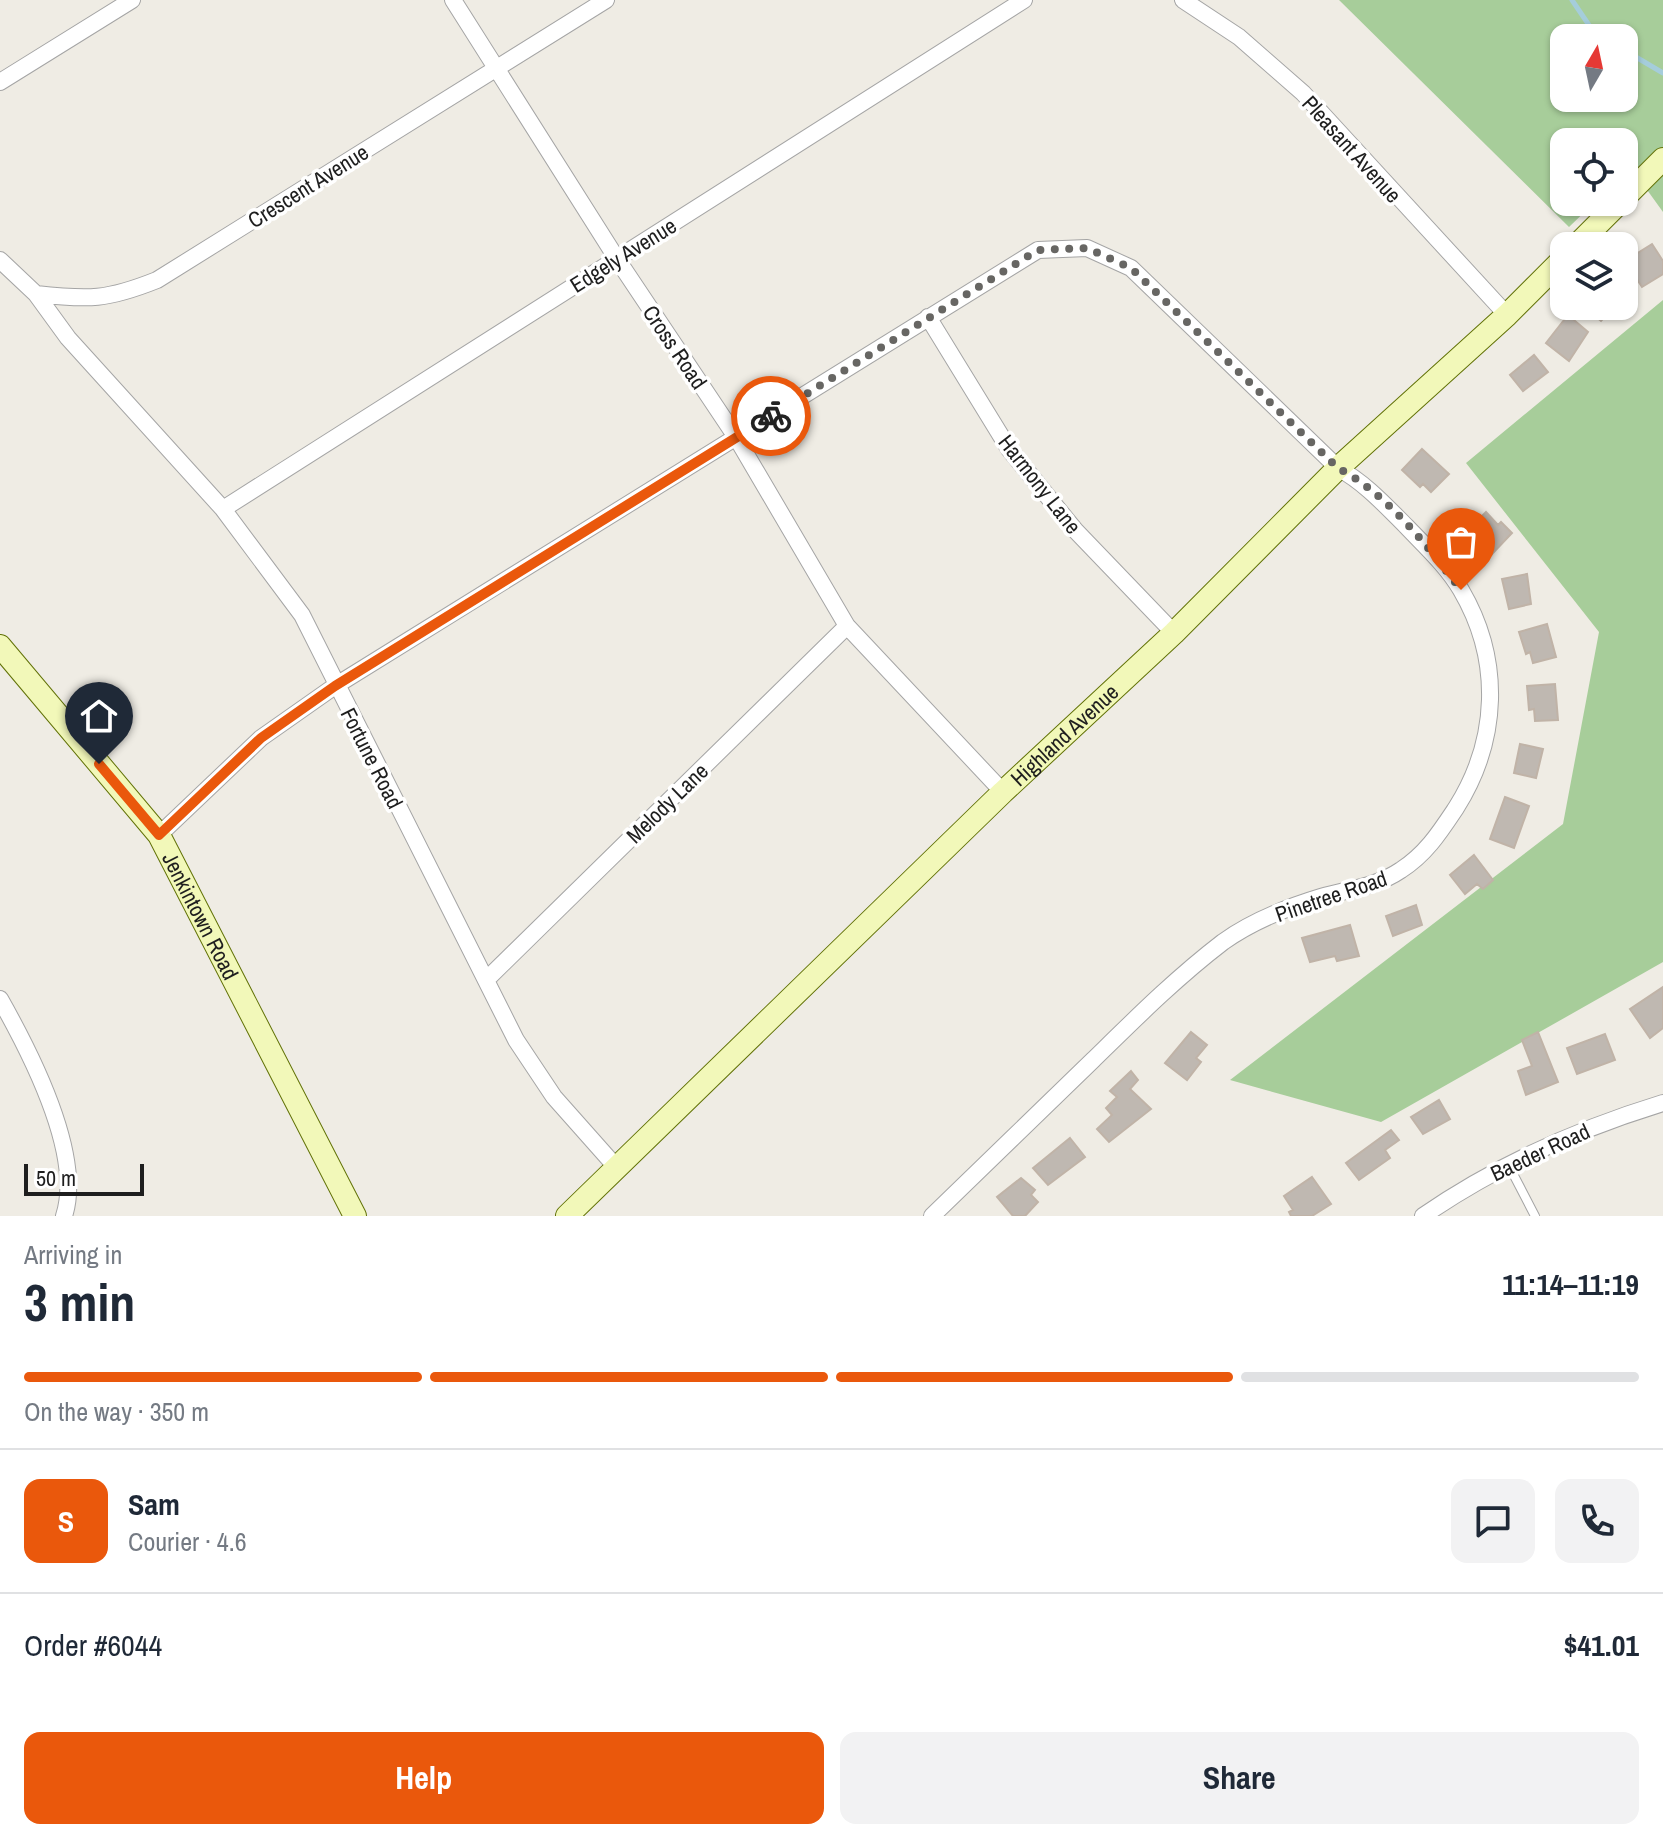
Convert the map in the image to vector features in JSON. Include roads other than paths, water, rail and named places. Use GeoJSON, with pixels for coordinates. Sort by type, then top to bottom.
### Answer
{"type":"FeatureCollection","features":[{"type":"Feature","properties":{"kind":"street"},"geometry":{"type":"LineString","coordinates":[[0,82],[132,0]]}},
{"type":"Feature","properties":{"kind":"street","name":"Cross Road"},"geometry":{"type":"LineString","coordinates":[[453,0],[617,259],[736,437],[847,626],[1003,792]]}},
{"type":"Feature","properties":{"kind":"street","name":"Crescent Avenue"},"geometry":{"type":"LineString","coordinates":[[36,294],[87,300],[115,296],[157,280],[606,0]]}},
{"type":"Feature","properties":{"kind":"street","name":"Edgely Avenue"},"geometry":{"type":"LineString","coordinates":[[223,509],[1024,0]]}},
{"type":"Feature","properties":{"kind":"street","name":"Pleasant Avenue"},"geometry":{"type":"LineString","coordinates":[[1183,0],[1239,37],[1303,93],[1507,315]]}},
{"type":"Feature","properties":{"kind":"street"},"geometry":{"type":"LineString","coordinates":[[1638,184],[1663,159]]}},
{"type":"Feature","properties":{"kind":"street"},"geometry":{"type":"LineString","coordinates":[[1590,232],[1606,216]]}},
{"type":"Feature","properties":{"kind":"street","name":"Pinetree Road"},"geometry":{"type":"LineString","coordinates":[[928,317],[1038,250],[1087,248],[1131,268],[1338,468],[1361,481],[1435,556],[1461,590],[1476,622],[1488,664],[1491,708],[1484,753],[1471,784],[1427,851],[1399,872],[1366,887],[1322,897],[1271,916],[1226,940],[1169,986],[932,1216]]}},
{"type":"Feature","properties":{"kind":"street"},"geometry":{"type":"LineString","coordinates":[[0,260],[36,294]]}},
{"type":"Feature","properties":{"kind":"street","name":"Highland Avenue"},"geometry":{"type":"LineString","coordinates":[[567,1216],[1003,792],[1174,633],[1338,468],[1550,272]]}},
{"type":"Feature","properties":{"kind":"street","name":"Fortune Road"},"geometry":{"type":"LineString","coordinates":[[36,294],[68,338],[223,509],[302,615],[335,686],[516,1040],[554,1097],[617,1168]]}},
{"type":"Feature","properties":{"kind":"street"},"geometry":{"type":"LineString","coordinates":[[159,835],[261,738],[335,686],[928,317]]}},
{"type":"Feature","properties":{"kind":"street","name":"Harmony Lane"},"geometry":{"type":"LineString","coordinates":[[928,317],[1009,449],[1075,530],[1174,633]]}},
{"type":"Feature","properties":{"kind":"street","name":"Melody Lane"},"geometry":{"type":"LineString","coordinates":[[486,980],[847,626]]}},
{"type":"Feature","properties":{"kind":"street","name":"Jenkintown Road"},"geometry":{"type":"LineString","coordinates":[[0,646],[159,835],[355,1216]]}},
{"type":"Feature","properties":{"kind":"street"},"geometry":{"type":"LineString","coordinates":[[0,999],[38,1074],[65,1152],[67,1207],[64,1216]]}},
{"type":"Feature","properties":{"kind":"street","name":"Baeder Road"},"geometry":{"type":"LineString","coordinates":[[1423,1216],[1462,1189],[1565,1138],[1663,1103]]}},
{"type":"Feature","properties":{"kind":"lane"},"geometry":{"type":"LineString","coordinates":[[1509,1166],[1535,1216]]}},
{"type":"Feature","properties":{"kind":"waterway"},"geometry":{"type":"LineString","coordinates":[[1572,0],[1588,24]]}},
{"type":"Feature","properties":{"kind":"waterway"},"geometry":{"type":"LineString","coordinates":[[1638,58],[1663,73]]}}]}
